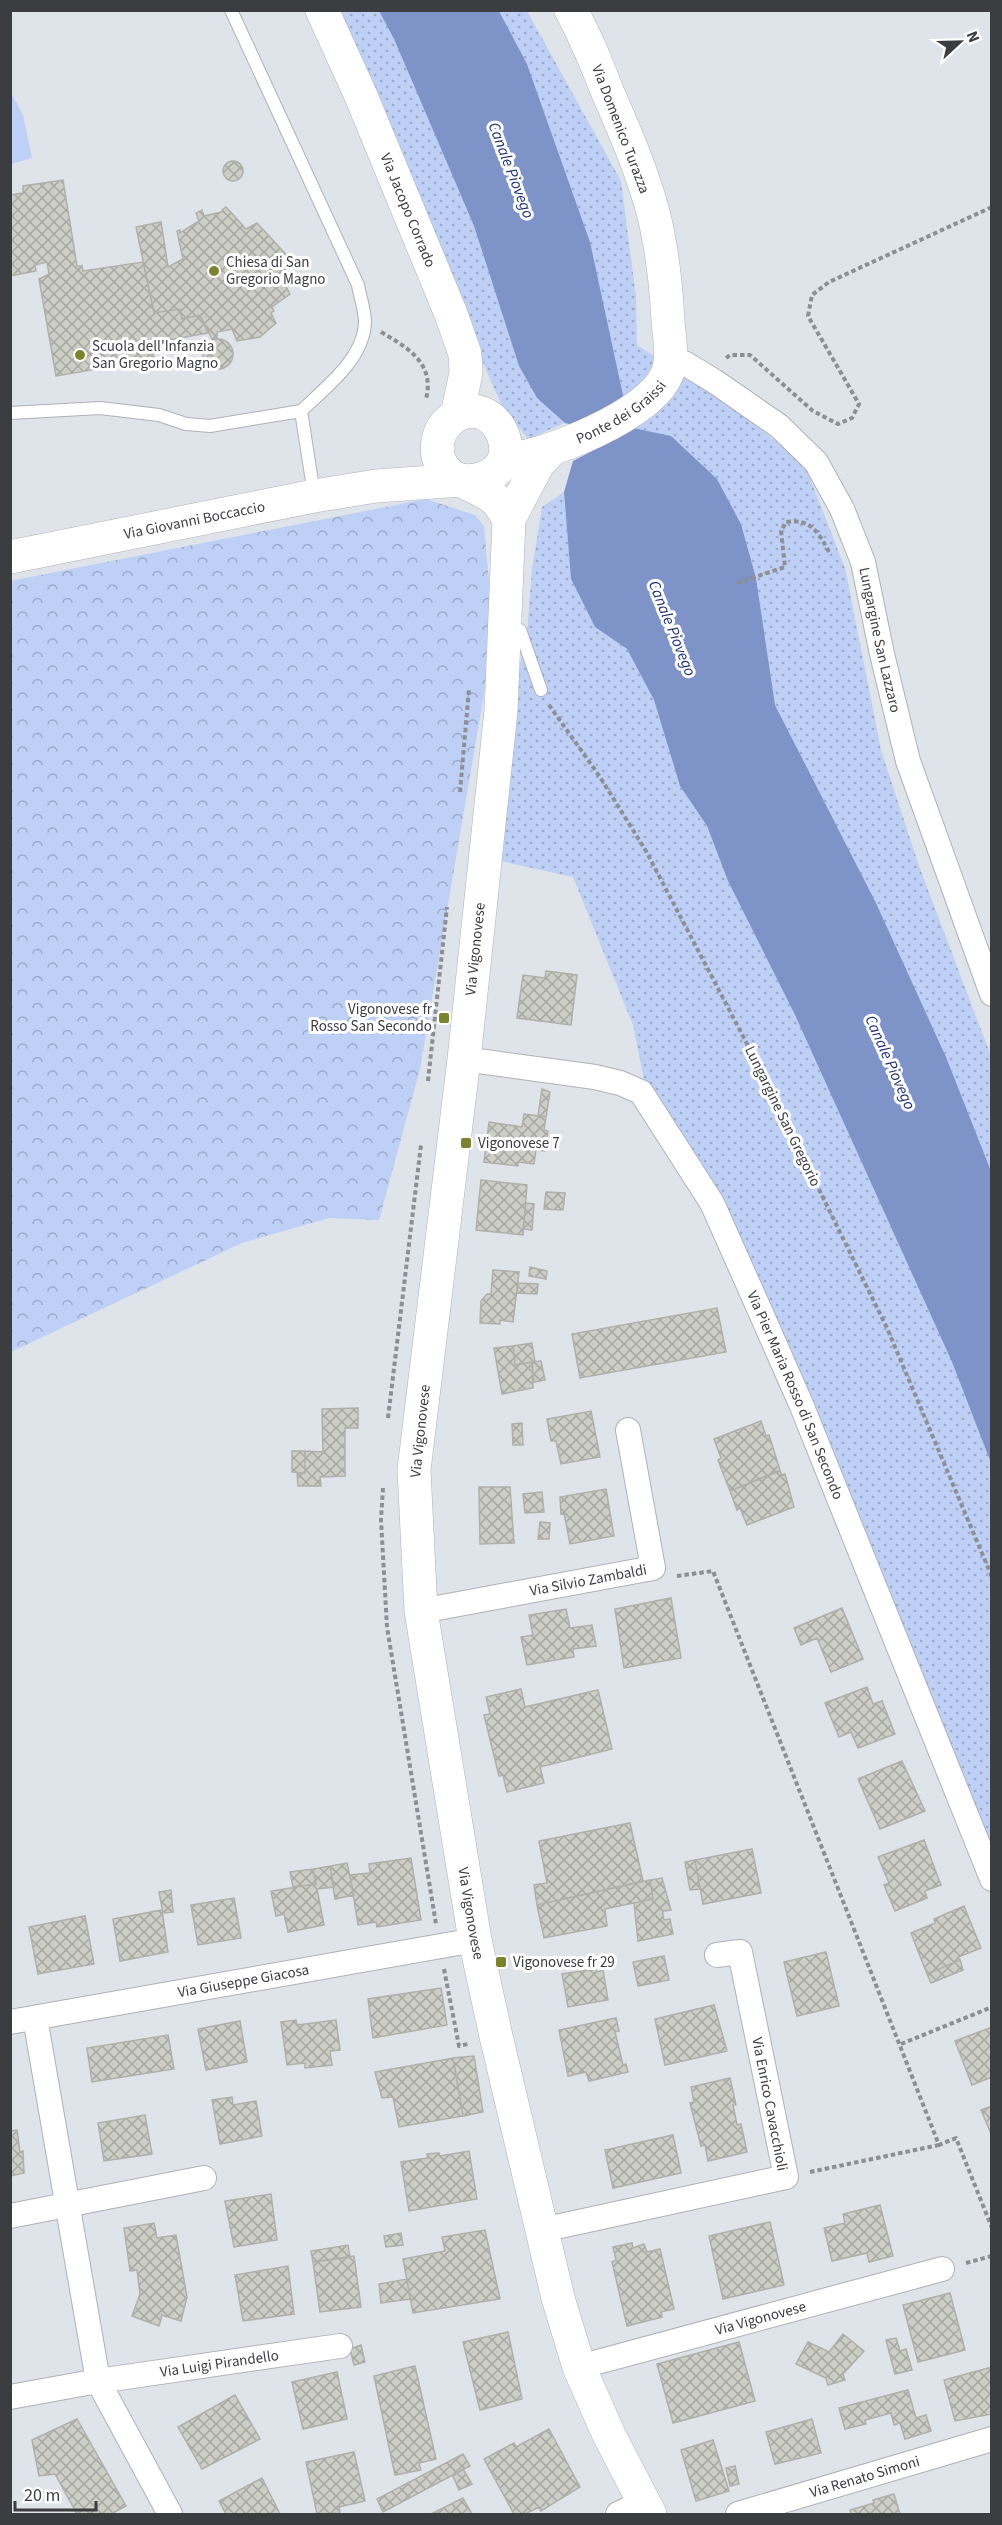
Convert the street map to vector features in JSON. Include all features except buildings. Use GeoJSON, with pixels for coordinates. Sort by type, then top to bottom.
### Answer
{"type":"FeatureCollection","features":[{"type":"Feature","properties":{"kind":"main road","name":"Via Jacopo Corrado"},"geometry":{"type":"LineString","coordinates":[[322,10],[361,96],[451,314],[465,354],[466,373],[456,415]]}},
{"type":"Feature","properties":{"kind":"main road","name":"Via Domenico Turazza"},"geometry":{"type":"LineString","coordinates":[[571,10],[633,151],[653,213],[665,279],[671,358]]}},
{"type":"Feature","properties":{"kind":"main road","name":"Ponte dei Graissi"},"geometry":{"type":"LineString","coordinates":[[464,481],[480,480],[492,475],[503,462],[522,459],[562,445],[633,411],[661,385],[668,374],[671,358]]}},
{"type":"Feature","properties":{"kind":"main road"},"geometry":{"type":"LineString","coordinates":[[503,462],[505,439],[495,421],[477,412],[456,415],[443,426],[437,443],[439,459],[448,472],[513,512]]}},
{"type":"Feature","properties":{"kind":"main road","name":"Via Giovanni Boccaccio"},"geometry":{"type":"LineString","coordinates":[[376,486],[411,469],[427,457],[437,443]]}},
{"type":"Feature","properties":{"kind":"main road","name":"Ponte dei Graissi"},"geometry":{"type":"LineString","coordinates":[[513,512],[538,464],[562,445]]}},
{"type":"Feature","properties":{"kind":"main road","name":"Via Vigonovese"},"geometry":{"type":"LineString","coordinates":[[503,462],[512,486],[513,512],[501,711],[464,1059],[414,1470],[421,1611],[475,1940],[558,2298],[579,2367],[609,2434],[637,2510]]}},
{"type":"Feature","properties":{"kind":"main road","name":"Via Giovanni Boccaccio"},"geometry":{"type":"LineString","coordinates":[[10,557],[314,496],[376,486],[464,481]]}},
{"type":"Feature","properties":{"kind":"street","name":"Lungargine San Lazzaro"},"geometry":{"type":"LineString","coordinates":[[671,358],[714,381],[779,426],[816,462],[842,508],[863,562],[882,654],[909,761],[992,994]]}},
{"type":"Feature","properties":{"kind":"street","name":"Via Pier Maria Rosso di San Secondo"},"geometry":{"type":"LineString","coordinates":[[464,1059],[595,1077],[620,1083],[641,1092],[712,1203],[753,1294],[805,1415],[992,1879]]}},
{"type":"Feature","properties":{"kind":"street","name":"Via Silvio Zambaldi"},"geometry":{"type":"LineString","coordinates":[[421,1611],[653,1568],[628,1430]]}},
{"type":"Feature","properties":{"kind":"street","name":"Via Giuseppe Giacosa"},"geometry":{"type":"LineString","coordinates":[[10,2022],[475,1940]]}},
{"type":"Feature","properties":{"kind":"street","name":"Via Enrico Cavacchioli"},"geometry":{"type":"LineString","coordinates":[[542,2230],[786,2177],[740,1952],[717,1955]]}},
{"type":"Feature","properties":{"kind":"street"},"geometry":{"type":"LineString","coordinates":[[35,2018],[98,2381],[170,2514]]}},
{"type":"Feature","properties":{"kind":"street"},"geometry":{"type":"LineString","coordinates":[[10,2216],[204,2178]]}},
{"type":"Feature","properties":{"kind":"street","name":"Via Vigonovese"},"geometry":{"type":"LineString","coordinates":[[579,2367],[942,2269]]}},
{"type":"Feature","properties":{"kind":"street","name":"Via Luigi Pirandello"},"geometry":{"type":"LineString","coordinates":[[10,2397],[98,2381],[340,2346]]}},
{"type":"Feature","properties":{"kind":"street","name":"Via Renato Simoni"},"geometry":{"type":"LineString","coordinates":[[738,2514],[992,2439]]}},
{"type":"Feature","properties":{"kind":"lane"},"geometry":{"type":"LineString","coordinates":[[10,413],[100,408],[159,416],[186,424],[210,426],[301,411],[330,384],[357,352],[365,323],[358,285],[231,10]]}},
{"type":"Feature","properties":{"kind":"lane"},"geometry":{"type":"LineString","coordinates":[[301,411],[314,496]]}},
{"type":"Feature","properties":{"kind":"lane"},"geometry":{"type":"LineString","coordinates":[[520,630],[541,690]]}},
{"type":"Feature","properties":{"kind":"path"},"geometry":{"type":"LineString","coordinates":[[730,355],[750,355],[813,411],[838,424],[852,418],[859,404],[808,316],[812,295],[829,282],[992,207]]}},
{"type":"Feature","properties":{"kind":"path"},"geometry":{"type":"LineString","coordinates":[[365,323],[410,349],[420,361],[426,376],[428,395],[425,404]]}},
{"type":"Feature","properties":{"kind":"path"},"geometry":{"type":"LineString","coordinates":[[736,583],[785,567],[781,531],[786,522],[799,520],[811,525],[832,558]]}},
{"type":"Feature","properties":{"kind":"path","name":"Lungargine San Gregorio"},"geometry":{"type":"LineString","coordinates":[[541,690],[552,711],[600,777],[646,851],[751,1050],[887,1328],[992,1578]]}},
{"type":"Feature","properties":{"kind":"path"},"geometry":{"type":"LineString","coordinates":[[653,1568],[680,1577],[712,1571],[901,2044],[939,2145]]}},
{"type":"Feature","properties":{"kind":"path"},"geometry":{"type":"LineString","coordinates":[[901,2044],[992,2007]]}},
{"type":"Feature","properties":{"kind":"path"},"geometry":{"type":"LineString","coordinates":[[786,2177],[939,2145],[956,2138],[992,2228]]}},
{"type":"Feature","properties":{"kind":"green space"},"geometry":{"type":"Polygon","coordinates":[[[334,11],[379,11],[394,39],[474,226],[519,366],[537,398],[565,423],[528,439],[501,404],[334,11]]]}},
{"type":"Feature","properties":{"kind":"green space"},"geometry":{"type":"Polygon","coordinates":[[[499,11],[527,11],[621,181],[636,296],[637,345],[726,402],[804,463],[845,568],[881,750],[919,866],[991,1056],[991,1171],[946,1057],[876,903],[775,705],[756,578],[741,524],[717,479],[623,434],[590,242],[527,64],[499,11]]]}},
{"type":"Feature","properties":{"kind":"green space"},"geometry":{"type":"Polygon","coordinates":[[[10,91],[23,115],[32,158],[11,164],[10,91]]]}},
{"type":"Feature","properties":{"kind":"green space"},"geometry":{"type":"Polygon","coordinates":[[[564,492],[571,579],[595,627],[627,649],[654,700],[680,786],[707,826],[728,881],[795,1015],[952,1362],[991,1463],[991,1884],[704,1205],[646,1089],[633,1025],[573,877],[478,856],[527,633],[532,569],[542,507],[564,492]]]}},
{"type":"Feature","properties":{"kind":"green space"},"geometry":{"type":"Polygon","coordinates":[[[426,499],[475,515],[484,526],[494,635],[420,1069],[379,1220],[329,1218],[242,1243],[11,1352],[10,581],[426,499]]]}},
{"type":"Feature","properties":{"kind":"water","name":"Canale Piovego"},"geometry":{"type":"Polygon","coordinates":[[[379,11],[499,11],[527,64],[590,242],[624,400],[633,428],[671,436],[717,479],[741,524],[756,578],[775,705],[876,903],[946,1057],[991,1171],[991,1463],[952,1362],[795,1015],[728,881],[707,826],[680,786],[654,700],[627,649],[595,627],[571,579],[564,492],[573,461],[592,451],[581,427],[565,423],[537,398],[519,366],[474,226],[394,39],[379,11]]]}},
{"type":"Feature","properties":{"kind":"place","name":"Chiesa di San Gregorio Magno"},"geometry":{"type":"Point","coordinates":[214,271]}},
{"type":"Feature","properties":{"kind":"place","name":"Scuola dell'Infanzia San Gregorio Magno"},"geometry":{"type":"Point","coordinates":[80,355]}},
{"type":"Feature","properties":{"kind":"place","name":"Vigonovese fr Rosso San Secondo"},"geometry":{"type":"Point","coordinates":[444,1018]}},
{"type":"Feature","properties":{"kind":"place","name":"Vigonovese 7"},"geometry":{"type":"Point","coordinates":[466,1143]}},
{"type":"Feature","properties":{"kind":"place","name":"Vigonovese fr 29"},"geometry":{"type":"Point","coordinates":[501,1962]}}]}
